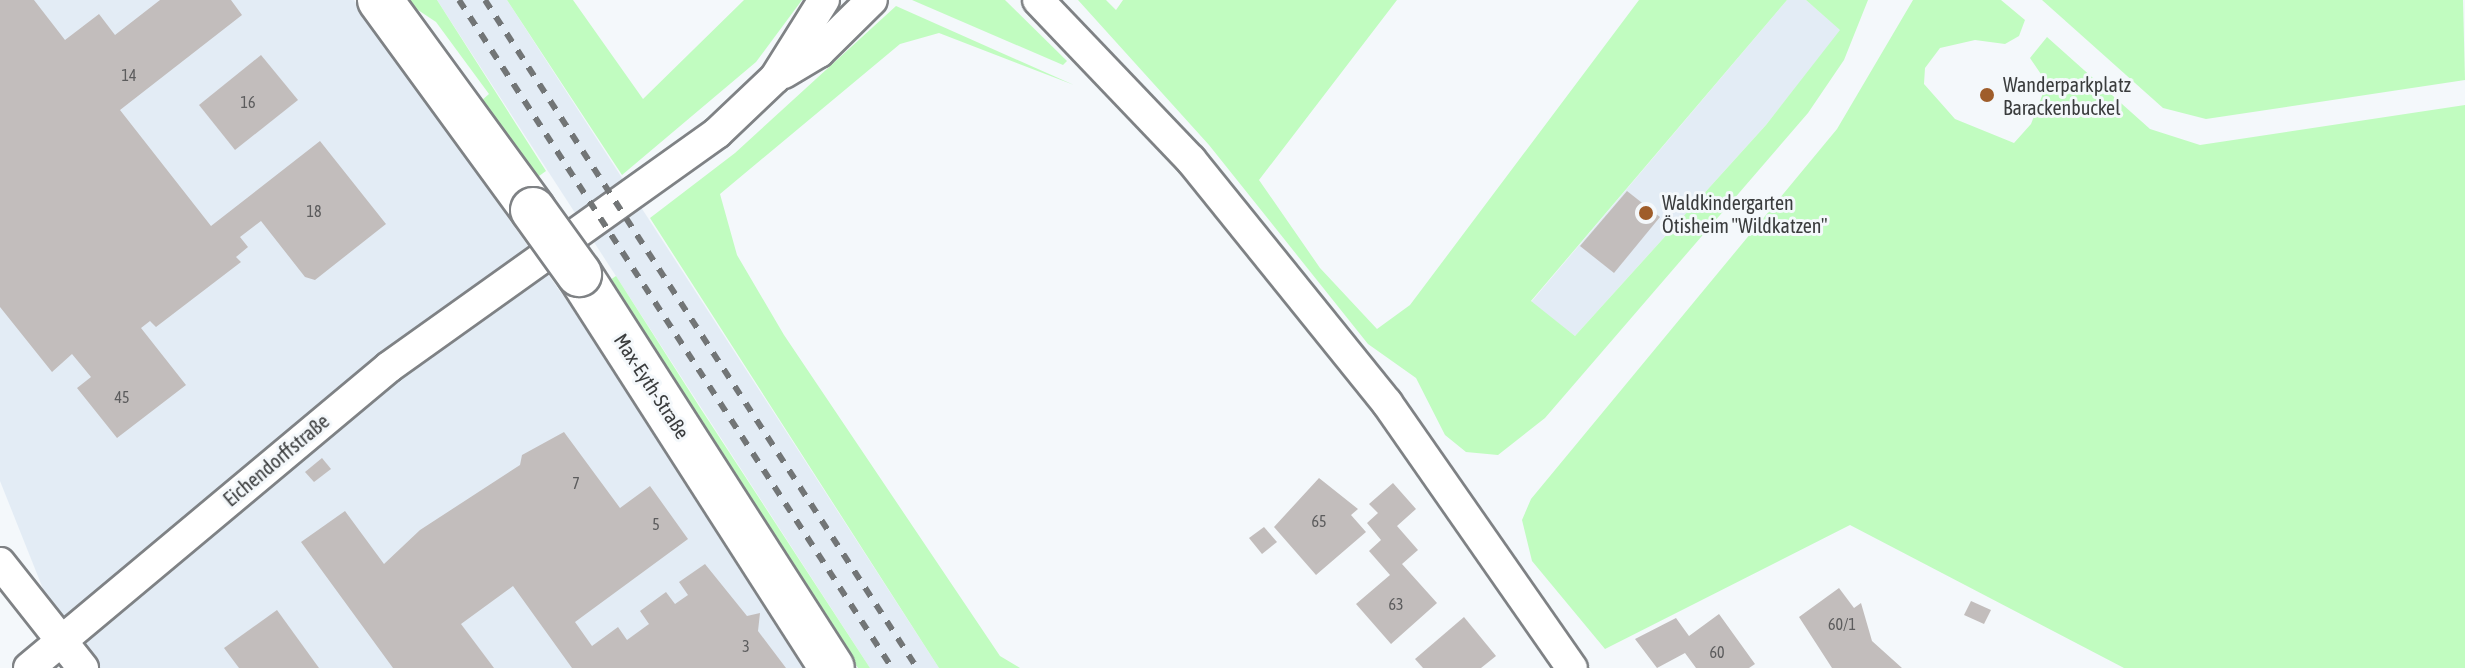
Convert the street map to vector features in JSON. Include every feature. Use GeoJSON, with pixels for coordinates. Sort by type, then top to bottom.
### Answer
{"type":"FeatureCollection","features":[{"type":"Feature","properties":{"kind":"street","name":"Max-Eyth-Straße"},"geometry":{"type":"LineString","coordinates":[[380,0],[579,274],[832,668]]}},
{"type":"Feature","properties":{"kind":"street"},"geometry":{"type":"LineString","coordinates":[[775,78],[824,0]]}},
{"type":"Feature","properties":{"kind":"street"},"geometry":{"type":"LineString","coordinates":[[775,78],[819,52],[872,0]]}},
{"type":"Feature","properties":{"kind":"street"},"geometry":{"type":"LineString","coordinates":[[1038,0],[1191,160],[1478,527],[1572,668]]}},
{"type":"Feature","properties":{"kind":"street","name":"Eichendorffstraße"},"geometry":{"type":"LineString","coordinates":[[29,668],[61,634],[389,367],[652,184],[775,78]]}},
{"type":"Feature","properties":{"kind":"street"},"geometry":{"type":"LineString","coordinates":[[0,563],[61,634],[83,668]]}},
{"type":"Feature","properties":{"kind":"shaded area"},"geometry":{"type":"Polygon","coordinates":[[[0,0],[354,0],[586,328],[803,668],[83,668],[61,634],[0,481],[0,0]]]}},
{"type":"Feature","properties":{"kind":"shaded area"},"geometry":{"type":"Polygon","coordinates":[[[437,0],[507,0],[939,668],[870,668],[437,0]]]}},
{"type":"Feature","properties":{"kind":"shaded area","name":"Waldkindergarten Ötisheim \"Wildkatzen\""},"geometry":{"type":"Polygon","coordinates":[[[1787,0],[1806,0],[1841,30],[1766,125],[1575,336],[1531,302],[1787,0]]]}},
{"type":"Feature","properties":{"kind":"green space"},"geometry":{"type":"Polygon","coordinates":[[[403,0],[437,0],[546,171],[535,179],[481,101],[489,94],[436,22],[403,0]]]}},
{"type":"Feature","properties":{"kind":"green space"},"geometry":{"type":"Polygon","coordinates":[[[507,0],[573,0],[643,99],[744,0],[802,0],[756,62],[622,175],[507,0]]]}},
{"type":"Feature","properties":{"kind":"green space"},"geometry":{"type":"Polygon","coordinates":[[[912,0],[1005,0],[1067,61],[1063,65],[912,0]]]}},
{"type":"Feature","properties":{"kind":"green space"},"geometry":{"type":"Polygon","coordinates":[[[1078,0],[1106,0],[1116,10],[1123,0],[1397,0],[1259,180],[1320,268],[1377,329],[1410,305],[1639,0],[1787,0],[1531,301],[1575,336],[1766,125],[1840,30],[1806,0],[1868,0],[1844,60],[1808,113],[1545,418],[1498,455],[1466,452],[1445,435],[1416,378],[1368,344],[1209,145],[1078,0]]]}},
{"type":"Feature","properties":{"kind":"green space"},"geometry":{"type":"Polygon","coordinates":[[[1913,0],[2001,0],[2025,20],[2019,36],[2005,44],[1975,40],[1940,48],[1925,68],[1924,84],[1955,119],[2014,143],[2031,124],[2047,83],[2030,58],[2047,37],[2150,129],[2200,145],[2465,105],[2465,668],[2124,668],[1850,525],[1605,649],[1532,561],[1522,520],[1531,499],[1837,129],[1913,0]]]}},
{"type":"Feature","properties":{"kind":"green space"},"geometry":{"type":"Polygon","coordinates":[[[2042,0],[2463,0],[2465,80],[2206,119],[2163,108],[2042,0]]]}},
{"type":"Feature","properties":{"kind":"green space"},"geometry":{"type":"Polygon","coordinates":[[[896,6],[1074,85],[939,33],[900,44],[720,194],[737,255],[784,335],[1000,656],[1020,668],[939,668],[650,218],[735,153],[896,6]]]}},
{"type":"Feature","properties":{"kind":"green space"},"geometry":{"type":"Polygon","coordinates":[[[616,276],[870,668],[858,668],[610,280],[616,276]]]}},
{"type":"Feature","properties":{"kind":"building"},"geometry":{"type":"Polygon","coordinates":[[[0,0],[34,0],[65,40],[99,14],[115,35],[160,0],[231,0],[242,15],[120,110],[211,226],[320,141],[386,224],[315,280],[305,277],[261,221],[240,237],[248,247],[236,257],[241,262],[156,327],[150,321],[141,328],[186,385],[117,438],[77,388],[91,377],[72,354],[52,372],[0,307],[0,0]]]}},
{"type":"Feature","properties":{"kind":"building"},"geometry":{"type":"Polygon","coordinates":[[[261,55],[298,100],[235,150],[199,105],[261,55]]]}},
{"type":"Feature","properties":{"kind":"building"},"geometry":{"type":"Polygon","coordinates":[[[1627,191],[1660,217],[1614,273],[1580,246],[1627,191]]]}},
{"type":"Feature","properties":{"kind":"building"},"geometry":{"type":"Polygon","coordinates":[[[564,432],[620,508],[650,486],[688,539],[575,622],[592,646],[618,627],[627,640],[649,624],[640,611],[666,592],[675,604],[688,595],[679,582],[705,564],[747,616],[760,613],[758,631],[786,668],[572,668],[513,586],[461,624],[494,668],[393,668],[301,542],[345,511],[384,564],[420,530],[520,465],[522,455],[564,432]]]}},
{"type":"Feature","properties":{"kind":"building"},"geometry":{"type":"Polygon","coordinates":[[[322,458],[331,469],[314,482],[305,472],[322,458]]]}},
{"type":"Feature","properties":{"kind":"building"},"geometry":{"type":"Polygon","coordinates":[[[1319,478],[1358,509],[1351,515],[1366,532],[1316,575],[1274,527],[1319,478]]]}},
{"type":"Feature","properties":{"kind":"building"},"geometry":{"type":"Polygon","coordinates":[[[1393,483],[1416,509],[1397,526],[1418,550],[1402,564],[1437,603],[1391,644],[1356,604],[1390,575],[1369,551],[1381,540],[1367,523],[1378,513],[1369,504],[1393,483]]]}},
{"type":"Feature","properties":{"kind":"building"},"geometry":{"type":"Polygon","coordinates":[[[1264,527],[1277,542],[1262,554],[1249,538],[1264,527]]]}},
{"type":"Feature","properties":{"kind":"building"},"geometry":{"type":"Polygon","coordinates":[[[1839,588],[1854,608],[1861,603],[1872,641],[1902,668],[1832,668],[1799,617],[1839,588]]]}},
{"type":"Feature","properties":{"kind":"building"},"geometry":{"type":"Polygon","coordinates":[[[1971,601],[1991,610],[1984,624],[1964,615],[1971,601]]]}},
{"type":"Feature","properties":{"kind":"building"},"geometry":{"type":"Polygon","coordinates":[[[277,610],[319,668],[239,668],[224,648],[277,610]]]}},
{"type":"Feature","properties":{"kind":"building"},"geometry":{"type":"Polygon","coordinates":[[[1719,614],[1755,664],[1749,668],[1696,668],[1685,653],[1657,668],[1635,639],[1676,618],[1689,636],[1719,614]]]}},
{"type":"Feature","properties":{"kind":"building"},"geometry":{"type":"Polygon","coordinates":[[[1464,617],[1496,656],[1481,668],[1423,668],[1415,659],[1464,617]]]}},
{"type":"Feature","properties":{"kind":"railway"},"geometry":{"type":"LineString","coordinates":[[459,0],[892,668]]}},
{"type":"Feature","properties":{"kind":"railway"},"geometry":{"type":"LineString","coordinates":[[485,0],[917,668]]}},
{"type":"Feature","properties":{"kind":"place","name":"Wanderparkplatz Barackenbuckel"},"geometry":{"type":"Point","coordinates":[1987,95]}},
{"type":"Feature","properties":{"kind":"place","name":"Waldkindergarten Ötisheim \"Wildkatzen\""},"geometry":{"type":"Point","coordinates":[1646,213]}}]}
